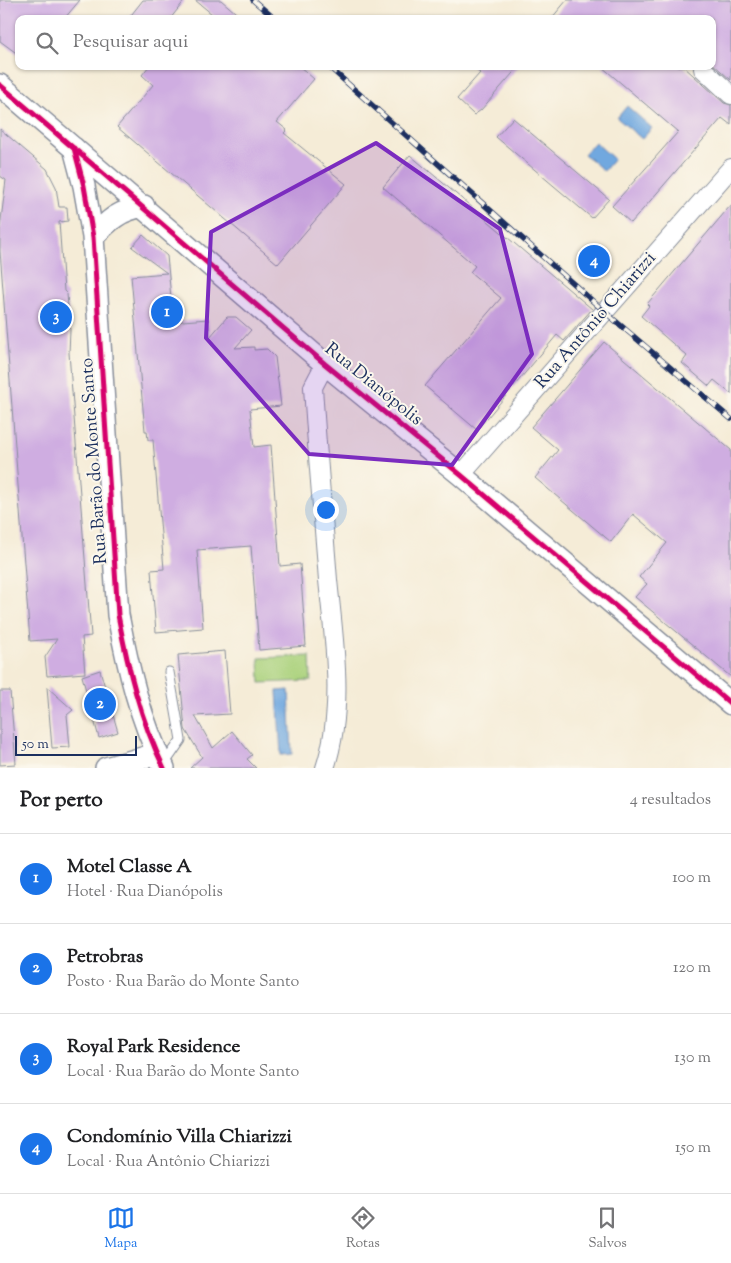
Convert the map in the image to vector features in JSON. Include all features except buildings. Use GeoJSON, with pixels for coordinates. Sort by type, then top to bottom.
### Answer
{"type":"FeatureCollection","features":[{"type":"Feature","properties":{"kind":"street"},"geometry":{"type":"LineString","coordinates":[[704,70],[731,95]]}},
{"type":"Feature","properties":{"kind":"street","name":"Rua Dianópolis"},"geometry":{"type":"LineString","coordinates":[[0,85],[144,206],[325,364],[461,475],[731,704]]}},
{"type":"Feature","properties":{"kind":"street","name":"Rua Barão do Monte Santo"},"geometry":{"type":"LineString","coordinates":[[74,148],[84,186],[93,237],[118,614],[130,674],[143,721],[161,763]]}},
{"type":"Feature","properties":{"kind":"street","name":"Rua Antônio Chiarizzi"},"geometry":{"type":"LineString","coordinates":[[461,475],[731,168]]}},
{"type":"Feature","properties":{"kind":"street"},"geometry":{"type":"LineString","coordinates":[[93,237],[112,217],[126,209],[144,206]]}},
{"type":"Feature","properties":{"kind":"street"},"geometry":{"type":"LineString","coordinates":[[325,364],[313,387],[336,687],[332,748],[325,768]]}},
{"type":"Feature","properties":{"kind":"street"},"geometry":{"type":"LineString","coordinates":[[106,768],[161,763]]}},
{"type":"Feature","properties":{"kind":"lane"},"geometry":{"type":"LineString","coordinates":[[161,763],[181,740],[169,672]]}},
{"type":"Feature","properties":{"kind":"highlighted area"},"geometry":{"type":"Polygon","coordinates":[[[376,143],[500,229],[532,354],[452,465],[309,454],[206,338],[211,232],[376,143]]]}},
{"type":"Feature","properties":{"kind":"green space"},"geometry":{"type":"Polygon","coordinates":[[[310,656],[311,681],[260,683],[259,658],[310,656]]]}},
{"type":"Feature","properties":{"kind":"water"},"geometry":{"type":"Polygon","coordinates":[[[627,106],[652,128],[642,139],[617,118],[627,106]]]}},
{"type":"Feature","properties":{"kind":"water"},"geometry":{"type":"Polygon","coordinates":[[[595,142],[614,159],[604,171],[584,154],[595,142]]]}},
{"type":"Feature","properties":{"kind":"water"},"geometry":{"type":"Polygon","coordinates":[[[289,690],[292,754],[281,755],[277,691],[289,690]]]}},
{"type":"Feature","properties":{"kind":"railway"},"geometry":{"type":"LineString","coordinates":[[253,0],[270,15]]}},
{"type":"Feature","properties":{"kind":"railway"},"geometry":{"type":"LineString","coordinates":[[333,70],[605,312],[731,419]]}},
{"type":"Feature","properties":{"kind":"cycle path"},"geometry":{"type":"LineString","coordinates":[[0,85],[325,364],[461,475],[731,704]]}},
{"type":"Feature","properties":{"kind":"cycle path"},"geometry":{"type":"LineString","coordinates":[[74,148],[84,186],[93,237],[118,615],[136,693],[148,731],[164,768]]}},
{"type":"Feature","properties":{"kind":"place","name":"Condomínio Villa Chiarizzi"},"geometry":{"type":"Point","coordinates":[594,261]}},
{"type":"Feature","properties":{"kind":"place","name":"Motel Classe A"},"geometry":{"type":"Point","coordinates":[167,312]}},
{"type":"Feature","properties":{"kind":"place","name":"Royal Park Residence"},"geometry":{"type":"Point","coordinates":[56,317]}},
{"type":"Feature","properties":{"kind":"place","name":"Petrobras"},"geometry":{"type":"Point","coordinates":[100,704]}}]}
